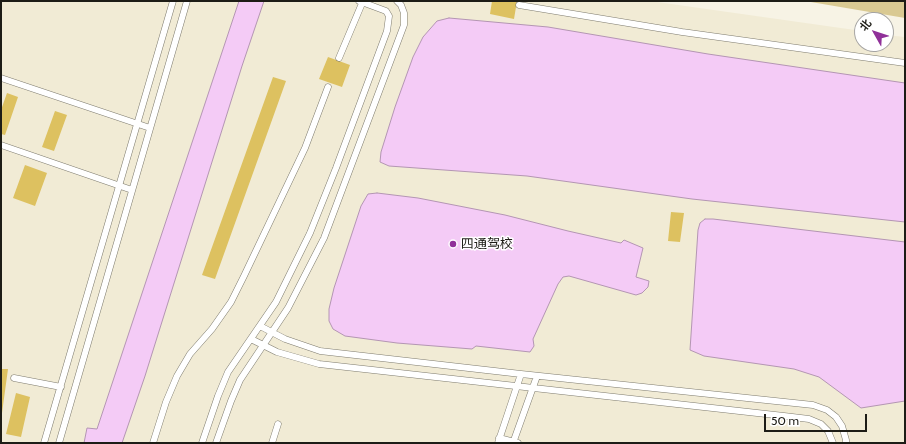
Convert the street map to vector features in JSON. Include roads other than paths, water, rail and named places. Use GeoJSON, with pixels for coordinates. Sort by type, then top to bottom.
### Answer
{"type":"FeatureCollection","features":[{"type":"Feature","properties":{"kind":"lane"},"geometry":{"type":"LineString","coordinates":[[44,443],[173,1]]}},
{"type":"Feature","properties":{"kind":"lane"},"geometry":{"type":"LineString","coordinates":[[58,443],[187,1]]}},
{"type":"Feature","properties":{"kind":"lane"},"geometry":{"type":"LineString","coordinates":[[202,443],[228,372],[276,302],[310,232],[336,168],[387,31],[389,16],[386,11],[362,1],[339,58]]}},
{"type":"Feature","properties":{"kind":"lane"},"geometry":{"type":"LineString","coordinates":[[216,443],[240,380],[288,308],[324,238],[404,25],[404,13],[401,5],[397,1]]}},
{"type":"Feature","properties":{"kind":"lane"},"geometry":{"type":"LineString","coordinates":[[519,5],[682,32],[905,63]]}},
{"type":"Feature","properties":{"kind":"lane"},"geometry":{"type":"LineString","coordinates":[[1,78],[150,128]]}},
{"type":"Feature","properties":{"kind":"lane"},"geometry":{"type":"LineString","coordinates":[[153,443],[166,402],[177,376],[190,354],[212,329],[231,302],[305,148],[328,87]]}},
{"type":"Feature","properties":{"kind":"lane"},"geometry":{"type":"LineString","coordinates":[[1,145],[132,190]]}},
{"type":"Feature","properties":{"kind":"lane"},"geometry":{"type":"LineString","coordinates":[[260,326],[285,339],[320,351],[537,376],[813,405],[826,410],[836,417],[842,426],[846,443]]}},
{"type":"Feature","properties":{"kind":"lane"},"geometry":{"type":"LineString","coordinates":[[251,339],[277,352],[320,364],[809,419],[821,424],[828,431],[832,443]]}},
{"type":"Feature","properties":{"kind":"lane"},"geometry":{"type":"LineString","coordinates":[[521,374],[498,440],[515,443],[537,376]]}},
{"type":"Feature","properties":{"kind":"lane"},"geometry":{"type":"LineString","coordinates":[[14,378],[61,387]]}},
{"type":"Feature","properties":{"kind":"lane"},"geometry":{"type":"LineString","coordinates":[[272,443],[278,424]]}},
{"type":"Feature","properties":{"kind":"place","name":"四通驾校"},"geometry":{"type":"Point","coordinates":[453,244]}}]}
